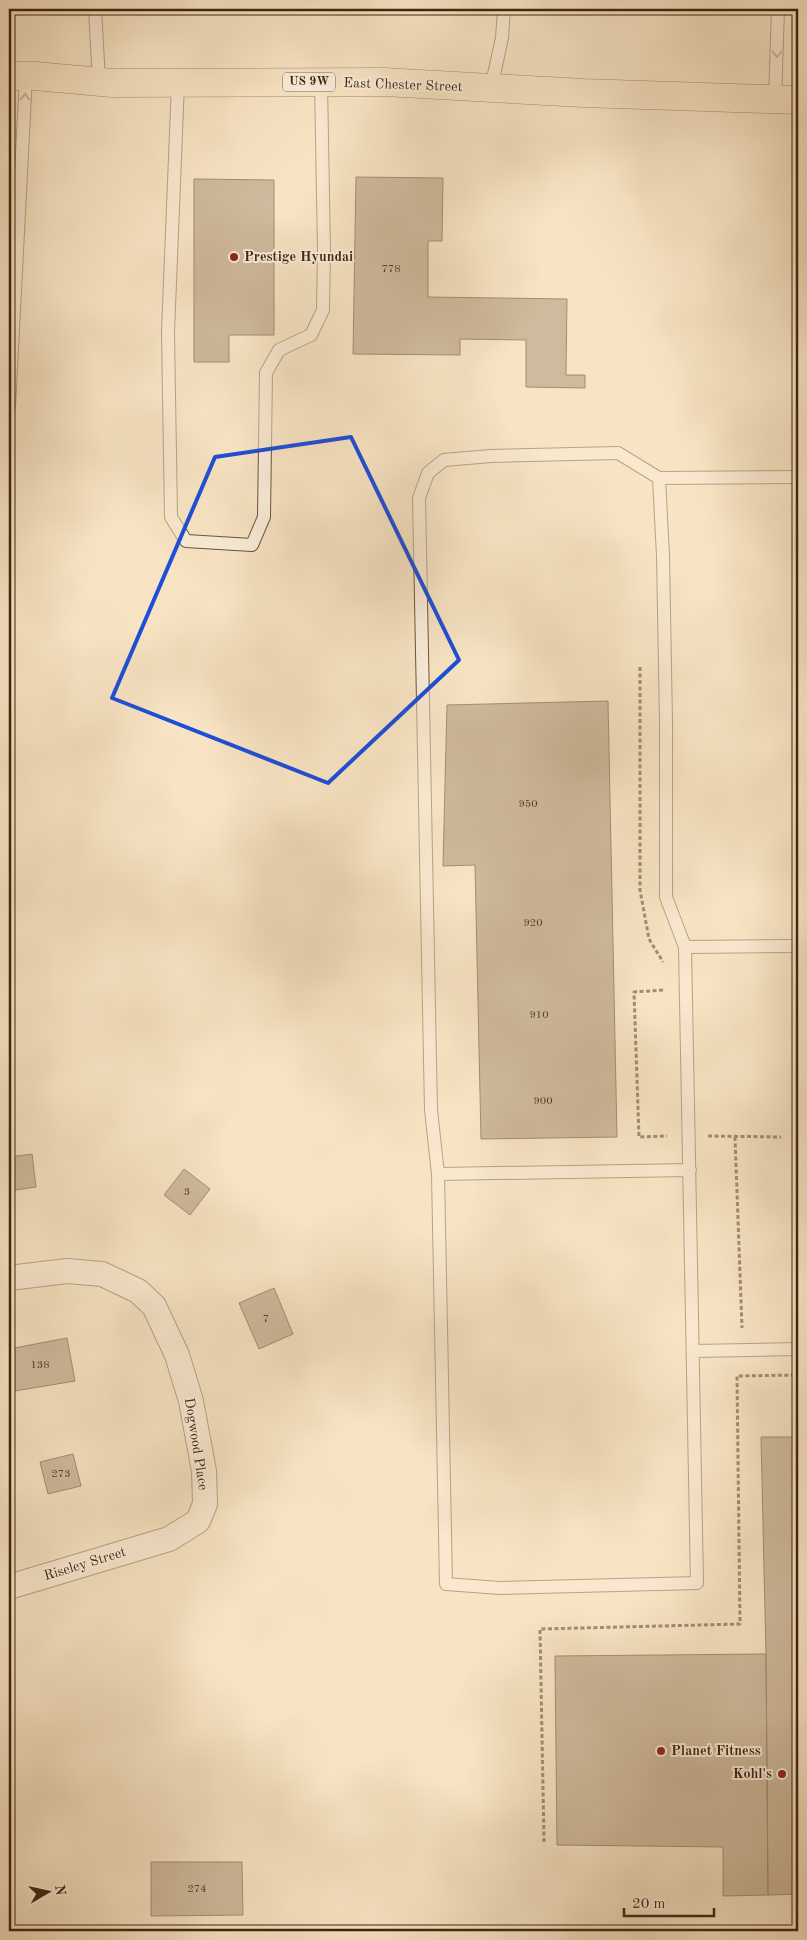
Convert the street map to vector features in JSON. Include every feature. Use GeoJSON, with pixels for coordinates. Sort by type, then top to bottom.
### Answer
{"type":"FeatureCollection","features":[{"type":"Feature","properties":{"kind":"main road","name":"East Chester Street"},"geometry":{"type":"LineString","coordinates":[[17,76],[112,83],[384,82],[787,100]]}},
{"type":"Feature","properties":{"kind":"street","name":"Dogwood Place"},"geometry":{"type":"LineString","coordinates":[[9,1278],[67,1272],[102,1274],[138,1291],[154,1306],[177,1355],[192,1401],[204,1471],[205,1504],[198,1521],[169,1539],[161,1541]]}},
{"type":"Feature","properties":{"kind":"street","name":"Riseley Street"},"geometry":{"type":"LineString","coordinates":[[9,1587],[161,1541]]}},
{"type":"Feature","properties":{"kind":"lane"},"geometry":{"type":"LineString","coordinates":[[94,9],[99,81]]}},
{"type":"Feature","properties":{"kind":"lane"},"geometry":{"type":"LineString","coordinates":[[491,88],[502,38],[504,9]]}},
{"type":"Feature","properties":{"kind":"lane"},"geometry":{"type":"LineString","coordinates":[[778,9],[787,100]]}},
{"type":"Feature","properties":{"kind":"lane"},"geometry":{"type":"LineString","coordinates":[[9,408],[17,76]]}},
{"type":"Feature","properties":{"kind":"lane"},"geometry":{"type":"LineString","coordinates":[[178,83],[168,332],[171,517],[186,542],[252,545],[264,517],[266,374],[278,350],[311,335],[323,310],[324,250],[321,82]]}},
{"type":"Feature","properties":{"kind":"lane"},"geometry":{"type":"LineString","coordinates":[[659,478],[663,556],[666,723],[666,897],[685,948],[697,1583],[500,1588],[446,1584],[438,1174],[431,1110],[419,498],[428,473],[444,460],[491,456],[618,453],[659,478],[798,477]]}},
{"type":"Feature","properties":{"kind":"lane"},"geometry":{"type":"LineString","coordinates":[[685,948],[798,946]]}},
{"type":"Feature","properties":{"kind":"lane"},"geometry":{"type":"LineString","coordinates":[[438,1174],[690,1170]]}},
{"type":"Feature","properties":{"kind":"lane"},"geometry":{"type":"LineString","coordinates":[[693,1352],[798,1349]]}},
{"type":"Feature","properties":{"kind":"path"},"geometry":{"type":"LineString","coordinates":[[640,667],[640,890],[649,939],[663,962],[663,972]]}},
{"type":"Feature","properties":{"kind":"path"},"geometry":{"type":"LineString","coordinates":[[639,1137],[634,992],[663,991],[663,982]]}},
{"type":"Feature","properties":{"kind":"path"},"geometry":{"type":"LineString","coordinates":[[735,1137],[746,1376]]}},
{"type":"Feature","properties":{"kind":"path"},"geometry":{"type":"LineString","coordinates":[[544,1842],[540,1629],[740,1624],[738,1376],[798,1375]]}},
{"type":"Feature","properties":{"kind":"highlighted area"},"geometry":{"type":"Polygon","coordinates":[[[351,437],[459,660],[328,783],[112,698],[215,457],[351,437]]]}},
{"type":"Feature","properties":{"kind":"building"},"geometry":{"type":"Polygon","coordinates":[[[356,177],[443,178],[442,241],[428,241],[428,297],[567,299],[566,375],[585,375],[585,388],[526,387],[526,340],[460,339],[460,355],[353,354],[356,177]]]}},
{"type":"Feature","properties":{"kind":"building","name":"Prestige Hyundai"},"geometry":{"type":"Polygon","coordinates":[[[194,179],[274,180],[274,335],[229,335],[229,362],[194,362],[194,179]]]}},
{"type":"Feature","properties":{"kind":"building"},"geometry":{"type":"Polygon","coordinates":[[[608,701],[617,1137],[481,1139],[475,865],[443,866],[447,705],[608,701]]]}},
{"type":"Feature","properties":{"kind":"building"},"geometry":{"type":"Polygon","coordinates":[[[32,1154],[36,1187],[9,1191],[9,1157],[32,1154]]]}},
{"type":"Feature","properties":{"kind":"building"},"geometry":{"type":"Polygon","coordinates":[[[184,1169],[210,1189],[190,1215],[164,1195],[184,1169]]]}},
{"type":"Feature","properties":{"kind":"building"},"geometry":{"type":"Polygon","coordinates":[[[274,1288],[293,1334],[259,1349],[239,1303],[274,1288]]]}},
{"type":"Feature","properties":{"kind":"building"},"geometry":{"type":"Polygon","coordinates":[[[67,1338],[75,1381],[9,1392],[9,1349],[67,1338]]]}},
{"type":"Feature","properties":{"kind":"building","name":"Kohl's"},"geometry":{"type":"Polygon","coordinates":[[[761,1437],[798,1437],[798,1894],[768,1895],[766,1654],[761,1437]]]}},
{"type":"Feature","properties":{"kind":"building"},"geometry":{"type":"Polygon","coordinates":[[[73,1454],[81,1486],[48,1494],[40,1462],[73,1454]]]}},
{"type":"Feature","properties":{"kind":"building","name":"Planet Fitness"},"geometry":{"type":"Polygon","coordinates":[[[766,1654],[768,1895],[723,1896],[723,1847],[557,1845],[555,1656],[766,1654]]]}},
{"type":"Feature","properties":{"kind":"building"},"geometry":{"type":"Polygon","coordinates":[[[151,1862],[242,1862],[243,1915],[151,1916],[151,1862]]]}},
{"type":"Feature","properties":{"kind":"place","name":"Prestige Hyundai"},"geometry":{"type":"Point","coordinates":[234,257]}},
{"type":"Feature","properties":{"kind":"place","name":"Planet Fitness"},"geometry":{"type":"Point","coordinates":[661,1751]}},
{"type":"Feature","properties":{"kind":"place","name":"Kohl's"},"geometry":{"type":"Point","coordinates":[782,1774]}}]}
